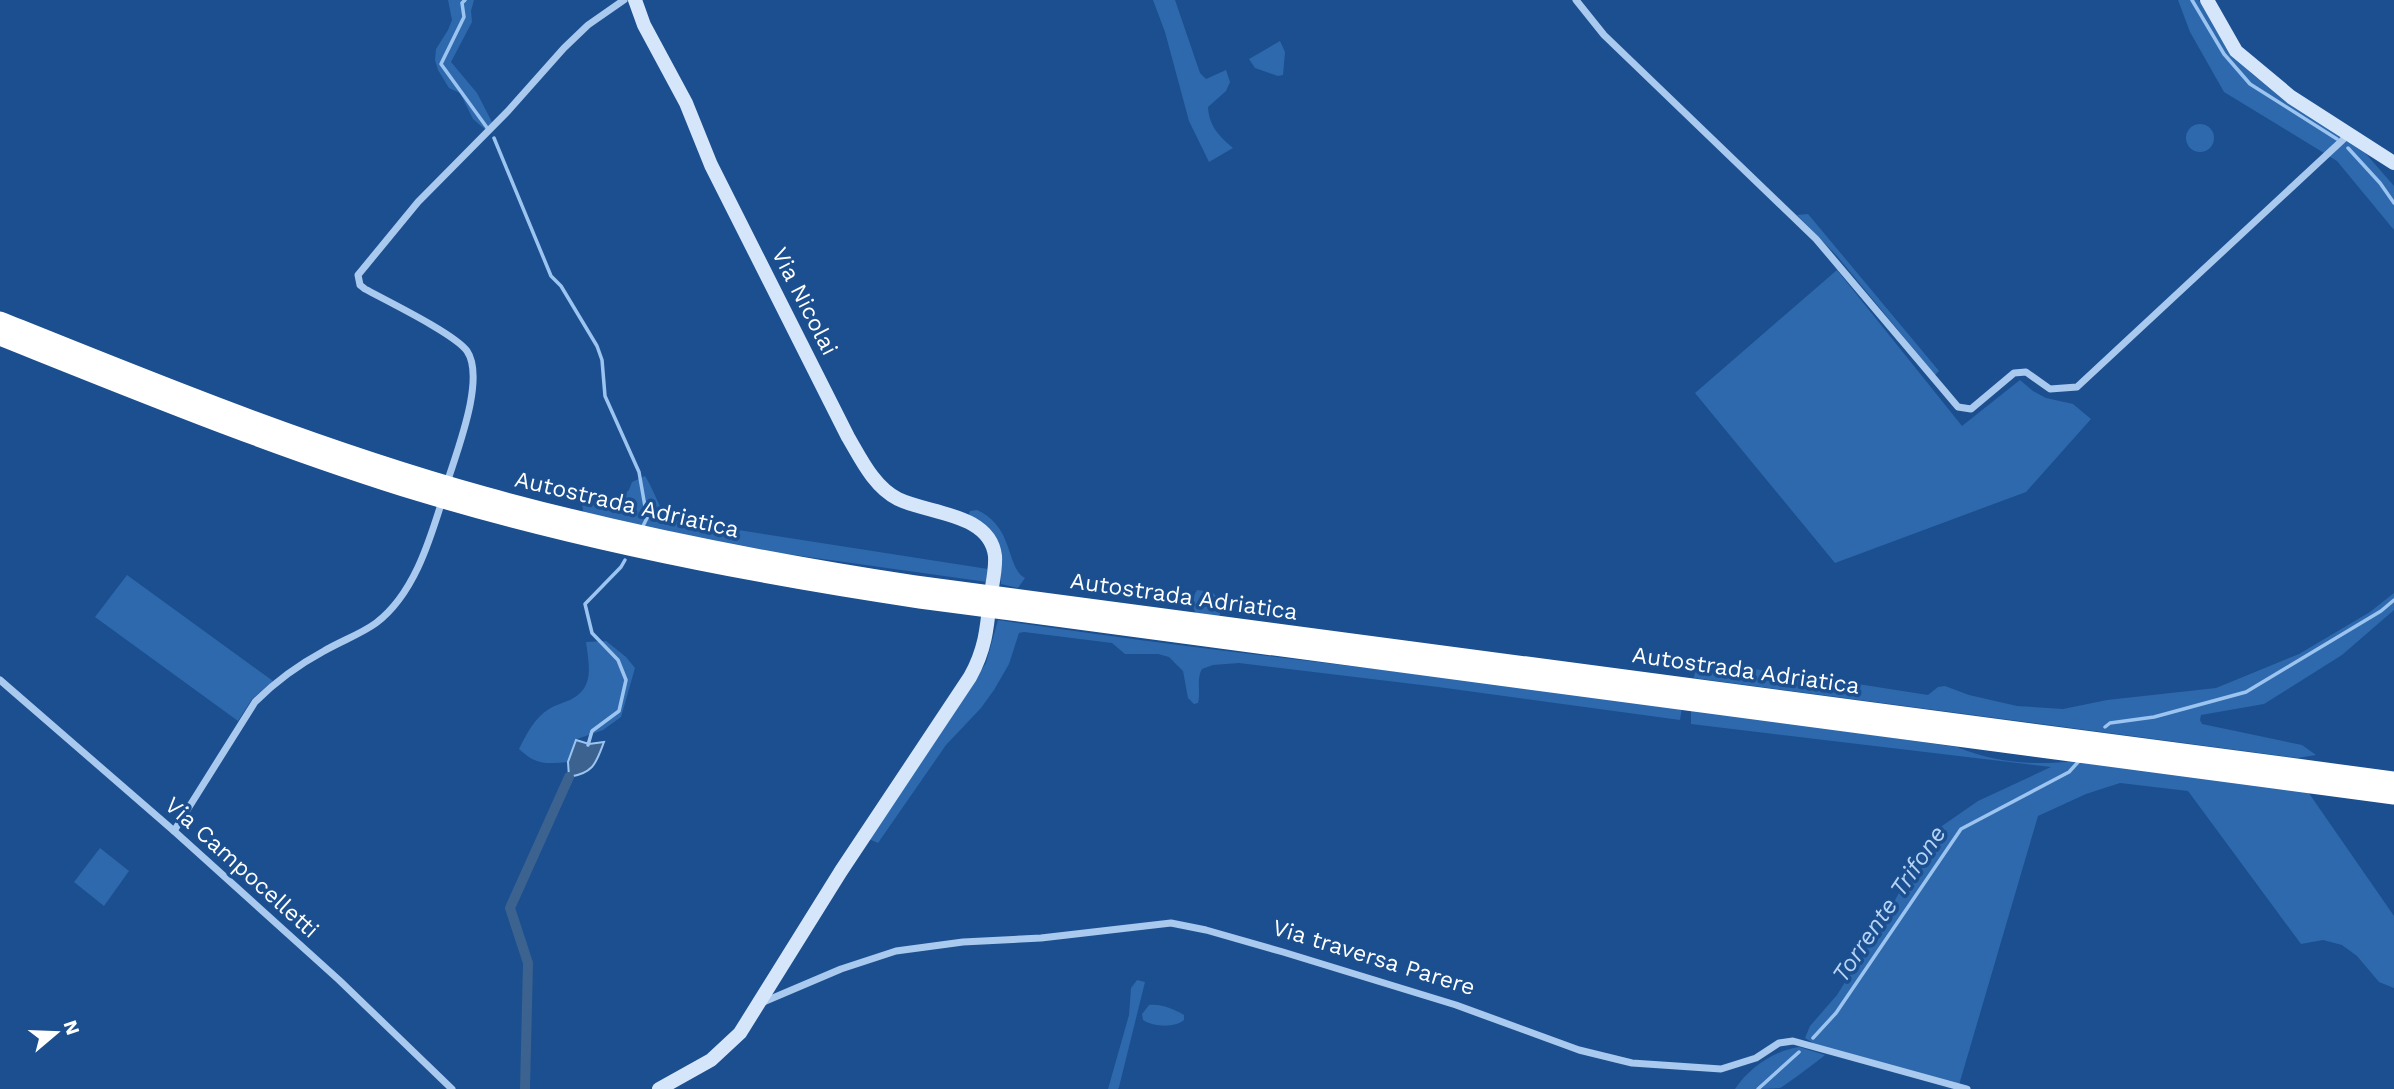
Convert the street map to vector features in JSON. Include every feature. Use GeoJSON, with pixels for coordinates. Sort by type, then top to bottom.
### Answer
{"type":"FeatureCollection","features":[{"type":"Feature","properties":{"kind":"highway","name":"Autostrada Adriatica"},"geometry":{"type":"LineString","coordinates":[[0,321],[288,434],[377,463],[551,514],[730,554],[940,588],[2394,781]]}},
{"type":"Feature","properties":{"kind":"highway","name":"Autostrada Adriatica"},"geometry":{"type":"LineString","coordinates":[[0,336],[198,415],[372,477],[550,528],[732,569],[920,600],[2394,795]]}},
{"type":"Feature","properties":{"kind":"street"},"geometry":{"type":"LineString","coordinates":[[174,831],[255,702],[264,692],[322,652],[377,622],[405,590],[423,557],[434,526],[473,388],[472,363],[467,351],[450,336],[365,289],[360,285],[358,275],[418,202],[498,121],[564,48],[588,25],[622,0]]}},
{"type":"Feature","properties":{"kind":"street","name":"Via Nicolai"},"geometry":{"type":"LineString","coordinates":[[635,0],[644,25],[686,103],[721,186],[867,470],[883,489],[898,499],[976,526],[990,541],[995,560],[985,642],[970,677],[841,871],[760,1003]]}},
{"type":"Feature","properties":{"kind":"street"},"geometry":{"type":"LineString","coordinates":[[1576,0],[1604,35],[1816,239],[1958,407],[1971,410],[2014,373],[2025,372],[2050,389],[2077,387],[2349,134]]}},
{"type":"Feature","properties":{"kind":"street"},"geometry":{"type":"LineString","coordinates":[[2207,0],[2236,51],[2291,97],[2394,163]]}},
{"type":"Feature","properties":{"kind":"street","name":"Via Campocelletti"},"geometry":{"type":"LineString","coordinates":[[0,680],[174,831],[348,989],[452,1089]]}},
{"type":"Feature","properties":{"kind":"street","name":"Via traversa Parere"},"geometry":{"type":"LineString","coordinates":[[760,1003],[841,969],[896,951],[963,942],[1041,939],[1171,923],[1283,951],[1456,1005],[1604,1058],[1632,1063],[1721,1069],[1756,1058],[1779,1043],[1793,1041],[1967,1089]]}},
{"type":"Feature","properties":{"kind":"street"},"geometry":{"type":"LineString","coordinates":[[659,1089],[711,1060],[732,1042],[760,1003]]}},
{"type":"Feature","properties":{"kind":"shaded area"},"geometry":{"type":"Polygon","coordinates":[[[448,0],[474,0],[472,22],[451,62],[477,93],[493,124],[487,131],[473,119],[460,93],[449,88],[435,60],[436,49],[452,20],[448,0]]]}},
{"type":"Feature","properties":{"kind":"shaded area"},"geometry":{"type":"Polygon","coordinates":[[[1153,0],[1175,0],[1200,73],[1206,79],[1226,70],[1230,82],[1226,91],[1208,107],[1210,120],[1216,130],[1233,148],[1209,162],[1189,121],[1165,32],[1153,0]]]}},
{"type":"Feature","properties":{"kind":"shaded area"},"geometry":{"type":"Polygon","coordinates":[[[2178,0],[2199,0],[2223,39],[2252,74],[2354,140],[2394,186],[2394,230],[2337,161],[2224,92],[2190,32],[2178,0]]]}},
{"type":"Feature","properties":{"kind":"shaded area"},"geometry":{"type":"Polygon","coordinates":[[[1280,41],[1285,52],[1283,75],[1278,76],[1255,68],[1249,59],[1280,41]]]}},
{"type":"Feature","properties":{"kind":"shaded area"},"geometry":{"type":"Polygon","coordinates":[[[2200,124],[2210,128],[2214,138],[2210,148],[2200,152],[2190,148],[2186,138],[2190,128],[2200,124]]]}},
{"type":"Feature","properties":{"kind":"shaded area"},"geometry":{"type":"Polygon","coordinates":[[[1808,214],[1939,371],[1935,375],[1837,256],[1797,215],[1808,214]]]}},
{"type":"Feature","properties":{"kind":"shaded area"},"geometry":{"type":"Polygon","coordinates":[[[1837,270],[1962,426],[2020,380],[2046,398],[2073,404],[2091,419],[2026,492],[1835,563],[1695,393],[1837,270]]]}},
{"type":"Feature","properties":{"kind":"shaded area"},"geometry":{"type":"Polygon","coordinates":[[[645,476],[668,519],[988,569],[987,582],[708,543],[584,514],[582,505],[586,501],[600,496],[621,498],[632,482],[645,476]]]}},
{"type":"Feature","properties":{"kind":"shaded area"},"geometry":{"type":"Polygon","coordinates":[[[977,510],[989,517],[1003,536],[1019,573],[1025,578],[1018,588],[1001,584],[1000,556],[967,518],[970,511],[977,510]]]}},
{"type":"Feature","properties":{"kind":"shaded area"},"geometry":{"type":"Polygon","coordinates":[[[127,575],[273,681],[252,699],[238,721],[95,617],[127,575]]]}},
{"type":"Feature","properties":{"kind":"shaded area"},"geometry":{"type":"Polygon","coordinates":[[[1197,590],[1212,592],[1223,603],[1219,617],[1196,613],[1193,602],[1197,590]]]}},
{"type":"Feature","properties":{"kind":"shaded area"},"geometry":{"type":"Polygon","coordinates":[[[2394,593],[2394,610],[2342,655],[2264,704],[2201,715],[2202,724],[2302,745],[2316,755],[2298,758],[1694,678],[1696,662],[1928,695],[1938,687],[1945,686],[1969,695],[2017,706],[2063,709],[2107,700],[2216,688],[2299,654],[2370,612],[2394,593]]]}},
{"type":"Feature","properties":{"kind":"shaded area"},"geometry":{"type":"Polygon","coordinates":[[[998,620],[1682,708],[1680,720],[1239,663],[1213,665],[1202,669],[1198,703],[1194,704],[1188,698],[1183,671],[1169,657],[1158,654],[1125,654],[1112,643],[1024,632],[1019,633],[1009,664],[981,708],[946,745],[878,843],[869,839],[986,663],[998,620]]]}},
{"type":"Feature","properties":{"kind":"shaded area"},"geometry":{"type":"Polygon","coordinates":[[[606,641],[635,668],[621,717],[603,730],[577,739],[568,762],[547,763],[531,758],[519,749],[531,727],[544,712],[570,700],[583,689],[588,675],[586,642],[606,641]]]}},
{"type":"Feature","properties":{"kind":"shaded area"},"geometry":{"type":"Polygon","coordinates":[[[1691,709],[1957,747],[2014,762],[2073,761],[2306,789],[2394,916],[2394,988],[2379,982],[2357,956],[2342,945],[2323,940],[2301,944],[2188,791],[2120,783],[2086,794],[2038,816],[1959,1085],[1816,1045],[1805,1038],[1810,1026],[1837,995],[1891,908],[1929,835],[1978,801],[2051,767],[1691,724],[1691,709]]]}},
{"type":"Feature","properties":{"kind":"shaded area"},"geometry":{"type":"Polygon","coordinates":[[[576,740],[589,744],[604,742],[599,756],[589,770],[569,777],[568,762],[576,740]]]}},
{"type":"Feature","properties":{"kind":"shaded area"},"geometry":{"type":"Polygon","coordinates":[[[100,848],[129,871],[104,906],[74,882],[100,848]]]}},
{"type":"Feature","properties":{"kind":"shaded area"},"geometry":{"type":"Polygon","coordinates":[[[1137,980],[1145,982],[1119,1087],[1108,1089],[1129,1015],[1131,988],[1137,980]]]}},
{"type":"Feature","properties":{"kind":"shaded area"},"geometry":{"type":"Polygon","coordinates":[[[1149,1005],[1172,1009],[1184,1015],[1184,1020],[1170,1025],[1147,1022],[1143,1020],[1142,1014],[1149,1005]]]}},
{"type":"Feature","properties":{"kind":"shaded area"},"geometry":{"type":"Polygon","coordinates":[[[1799,1047],[1825,1055],[1780,1088],[1735,1089],[1747,1074],[1762,1062],[1780,1052],[1799,1047]]]}},
{"type":"Feature","properties":{"kind":"waterway"},"geometry":{"type":"LineString","coordinates":[[465,0],[462,3],[464,17],[441,64],[488,129]]}},
{"type":"Feature","properties":{"kind":"waterway","name":"Torrente Trifone"},"geometry":{"type":"LineString","coordinates":[[2192,0],[2224,54],[2250,84],[2337,139]]}},
{"type":"Feature","properties":{"kind":"waterway"},"geometry":{"type":"LineString","coordinates":[[494,138],[551,276],[561,286],[597,346],[602,360],[605,396],[639,472],[647,518],[643,526]]}},
{"type":"Feature","properties":{"kind":"waterway","name":"Torrente Trifone"},"geometry":{"type":"LineString","coordinates":[[2348,148],[2394,203]]}},
{"type":"Feature","properties":{"kind":"waterway"},"geometry":{"type":"LineString","coordinates":[[588,745],[592,731],[619,711],[626,680],[618,660],[592,633],[585,604],[625,560]]}},
{"type":"Feature","properties":{"kind":"waterway","name":"Torrente Trifone"},"geometry":{"type":"LineString","coordinates":[[2105,727],[2110,723],[2154,717],[2246,692],[2381,611],[2394,600]]}},
{"type":"Feature","properties":{"kind":"waterway","name":"Torrente Trifone"},"geometry":{"type":"LineString","coordinates":[[1813,1038],[1836,1013],[1961,829],[2069,772],[2079,761]]}},
{"type":"Feature","properties":{"kind":"waterway"},"geometry":{"type":"LineString","coordinates":[[525,1089],[528,963],[510,908],[569,777]]}},
{"type":"Feature","properties":{"kind":"waterway","name":"Torrente Trifone"},"geometry":{"type":"LineString","coordinates":[[1758,1089],[1799,1052]]}}]}
